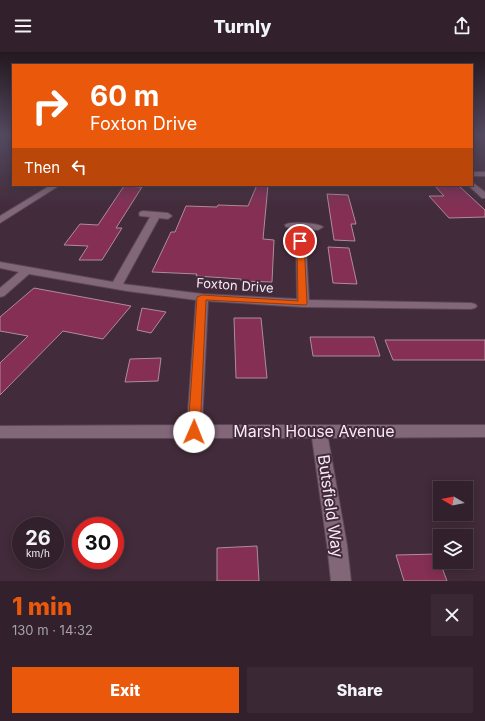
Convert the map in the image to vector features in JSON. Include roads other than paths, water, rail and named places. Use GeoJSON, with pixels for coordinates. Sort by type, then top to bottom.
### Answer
{"type":"FeatureCollection","features":[{"type":"Feature","properties":{"kind":"street"},"geometry":{"type":"LineString","coordinates":[[473,174],[485,174]]}},
{"type":"Feature","properties":{"kind":"street"},"geometry":{"type":"LineString","coordinates":[[473,185],[485,196]]}},
{"type":"Feature","properties":{"kind":"street"},"geometry":{"type":"LineString","coordinates":[[0,220],[54,186]]}},
{"type":"Feature","properties":{"kind":"street"},"geometry":{"type":"LineString","coordinates":[[142,214],[168,216]]}},
{"type":"Feature","properties":{"kind":"street"},"geometry":{"type":"LineString","coordinates":[[116,286],[156,215]]}},
{"type":"Feature","properties":{"kind":"street"},"geometry":{"type":"LineString","coordinates":[[302,304],[295,226],[318,227]]}},
{"type":"Feature","properties":{"kind":"street","name":"Foxton Drive"},"geometry":{"type":"LineString","coordinates":[[0,265],[116,286],[202,297],[302,304],[471,306]]}},
{"type":"Feature","properties":{"kind":"street"},"geometry":{"type":"LineString","coordinates":[[0,294],[27,270]]}},
{"type":"Feature","properties":{"kind":"street"},"geometry":{"type":"LineString","coordinates":[[194,432],[202,297]]}},
{"type":"Feature","properties":{"kind":"street","name":"Marsh House Avenue"},"geometry":{"type":"LineString","coordinates":[[0,432],[485,431]]}},
{"type":"Feature","properties":{"kind":"street","name":"Butsfield Way"},"geometry":{"type":"LineString","coordinates":[[320,432],[341,581]]}}]}
